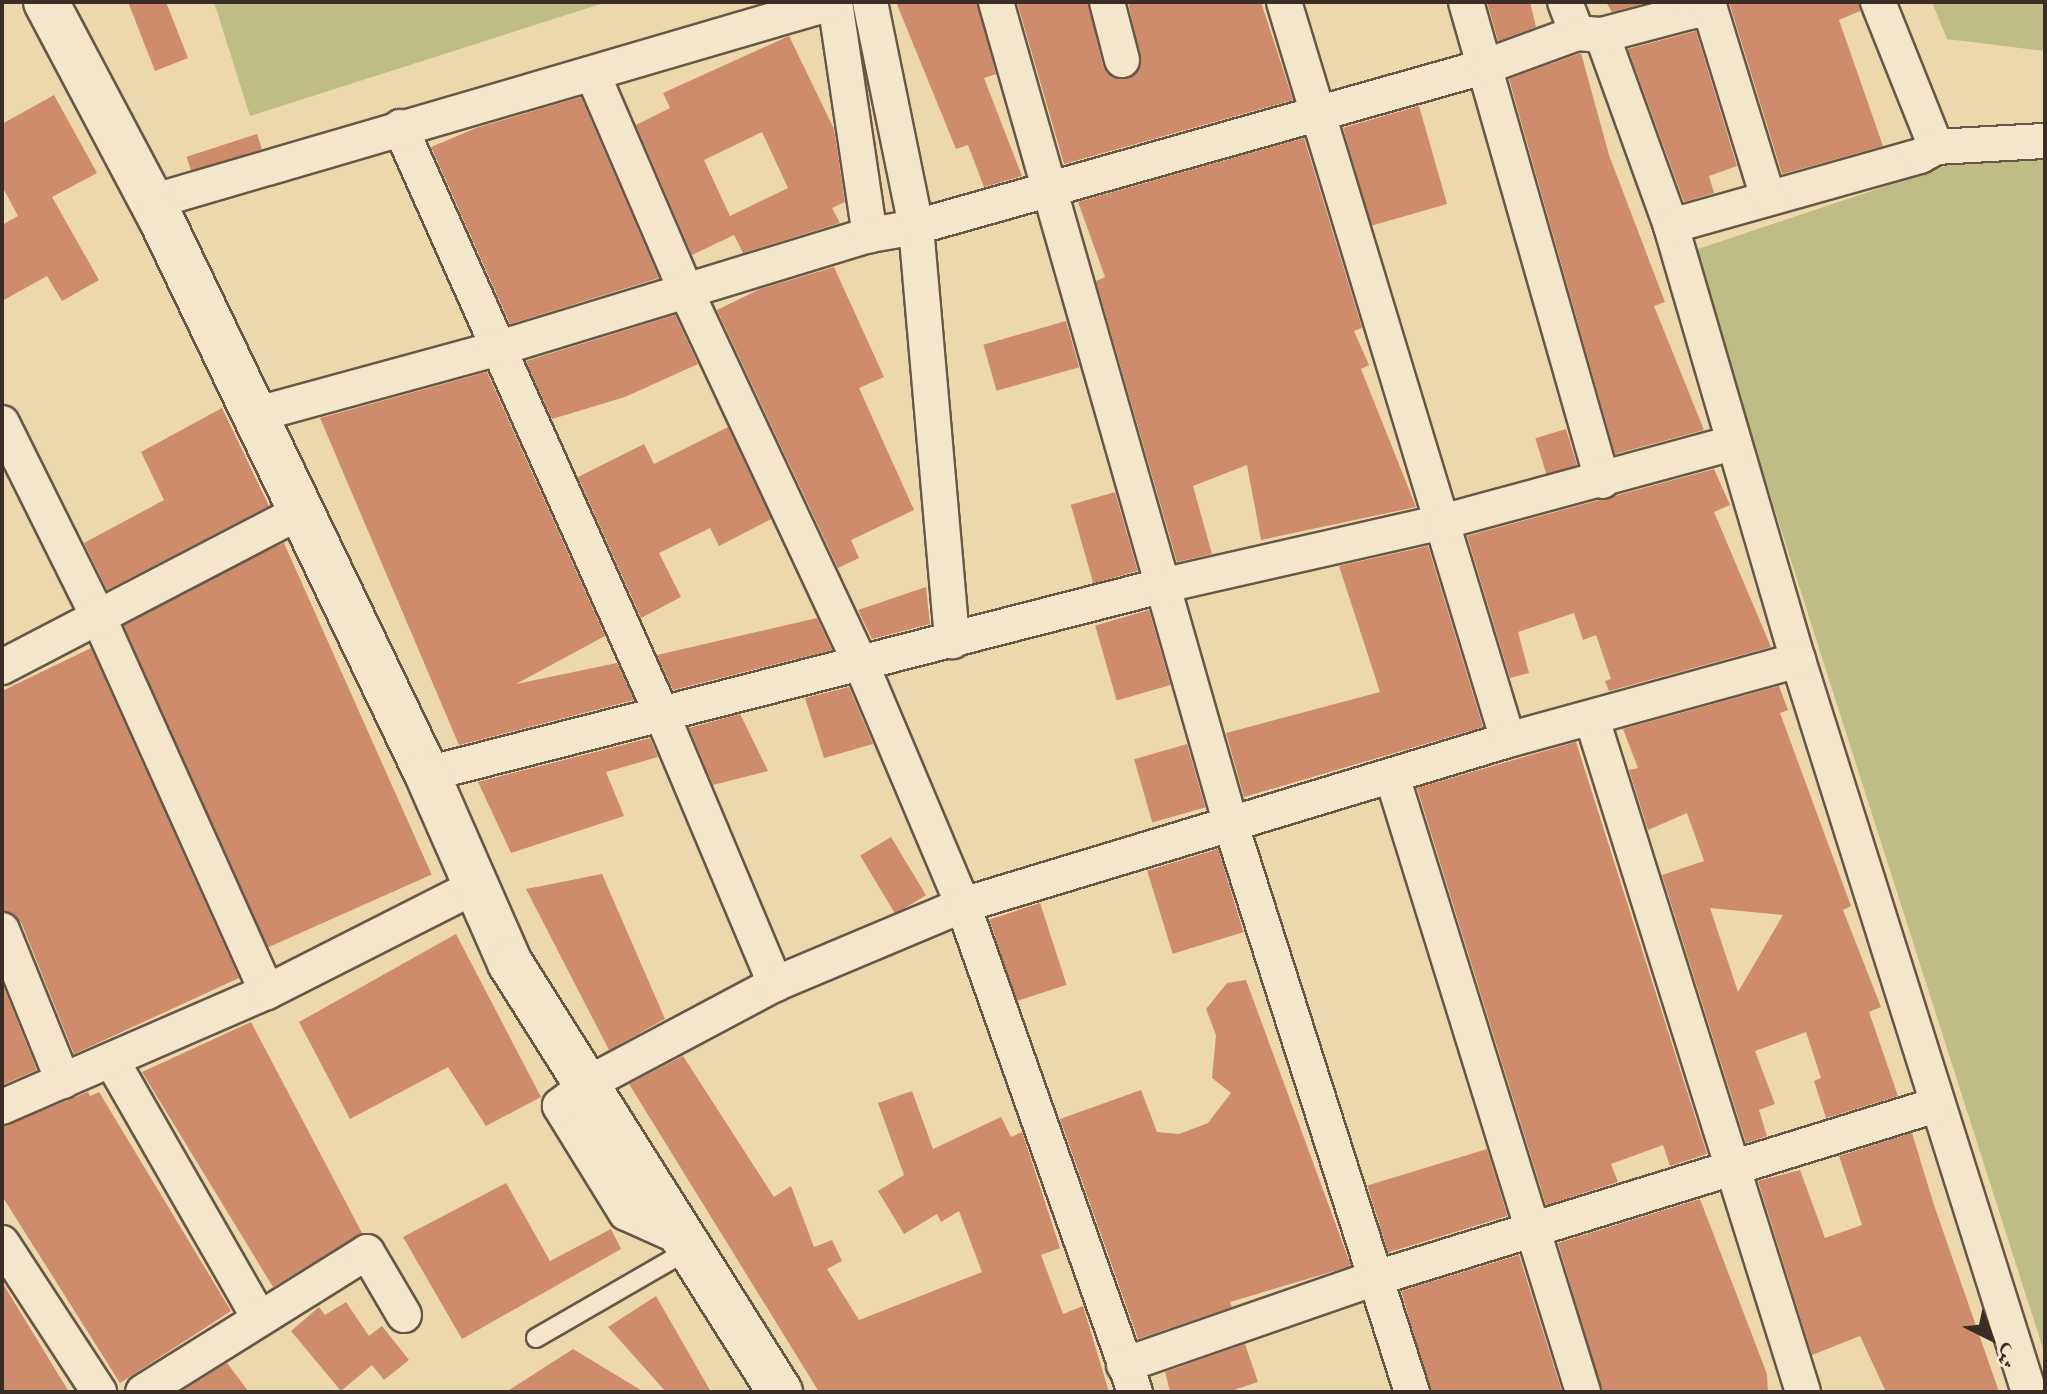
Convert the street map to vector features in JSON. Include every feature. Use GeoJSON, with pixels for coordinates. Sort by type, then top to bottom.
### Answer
{"type":"FeatureCollection","features":[{"type":"Feature","properties":{"kind":"main road"},"geometry":{"type":"LineString","coordinates":[[46,2],[151,202],[254,415],[427,774],[474,887],[510,963],[780,1392]]}},
{"type":"Feature","properties":{"kind":"street"},"geometry":{"type":"LineString","coordinates":[[151,202],[835,2],[870,235]]}},
{"type":"Feature","properties":{"kind":"street"},"geometry":{"type":"LineString","coordinates":[[870,2],[916,227],[952,641]]}},
{"type":"Feature","properties":{"kind":"street"},"geometry":{"type":"LineString","coordinates":[[996,2],[1231,825],[1373,1279],[1412,1392]]}},
{"type":"Feature","properties":{"kind":"street"},"geometry":{"type":"LineString","coordinates":[[1107,2],[1122,60]]}},
{"type":"Feature","properties":{"kind":"street"},"geometry":{"type":"LineString","coordinates":[[1284,2],[1508,740]]}},
{"type":"Feature","properties":{"kind":"street"},"geometry":{"type":"LineString","coordinates":[[1466,2],[1487,66],[1602,481]]}},
{"type":"Feature","properties":{"kind":"street"},"geometry":{"type":"LineString","coordinates":[[1878,2],[1936,147]]}},
{"type":"Feature","properties":{"kind":"street"},"geometry":{"type":"LineString","coordinates":[[254,415],[496,349],[870,235],[916,227],[1487,66],[1581,23],[1709,6],[1768,198]]}},
{"type":"Feature","properties":{"kind":"street"},"geometry":{"type":"LineString","coordinates":[[1581,23],[1671,226],[1798,660],[2029,1392]]}},
{"type":"Feature","properties":{"kind":"street"},"geometry":{"type":"LineString","coordinates":[[593,75],[685,289],[862,666],[963,905],[1130,1379],[1373,1279],[1532,1233],[1936,1105]]}},
{"type":"Feature","properties":{"kind":"street"},"geometry":{"type":"LineString","coordinates":[[400,127],[496,349],[663,717],[775,984]]}},
{"type":"Feature","properties":{"kind":"street"},"geometry":{"type":"LineString","coordinates":[[1671,226],[1920,156],[1936,147],[2045,141]]}},
{"type":"Feature","properties":{"kind":"street"},"geometry":{"type":"LineString","coordinates":[[2,423],[98,616],[267,992]]}},
{"type":"Feature","properties":{"kind":"street"},"geometry":{"type":"LineString","coordinates":[[427,774],[663,717],[1161,586],[1442,522],[1602,481],[1732,443]]}},
{"type":"Feature","properties":{"kind":"street"},"geometry":{"type":"LineString","coordinates":[[2,667],[300,512]]}},
{"type":"Feature","properties":{"kind":"street"},"geometry":{"type":"LineString","coordinates":[[587,1084],[775,984],[963,905],[1508,740],[1798,660]]}},
{"type":"Feature","properties":{"kind":"street"},"geometry":{"type":"LineString","coordinates":[[1592,719],[1803,1392]]}},
{"type":"Feature","properties":{"kind":"street"},"geometry":{"type":"LineString","coordinates":[[1392,776],[1583,1392]]}},
{"type":"Feature","properties":{"kind":"street"},"geometry":{"type":"LineString","coordinates":[[2,1107],[267,992],[474,887]]}},
{"type":"Feature","properties":{"kind":"street"},"geometry":{"type":"LineString","coordinates":[[2,930],[63,1081]]}},
{"type":"Feature","properties":{"kind":"street"},"geometry":{"type":"LineString","coordinates":[[112,1061],[259,1318]]}},
{"type":"Feature","properties":{"kind":"street"},"geometry":{"type":"LineString","coordinates":[[2,1243],[99,1392]]}},
{"type":"Feature","properties":{"kind":"street"},"geometry":{"type":"LineString","coordinates":[[143,1392],[367,1252],[404,1315]]}},
{"type":"Feature","properties":{"kind":"lane"},"geometry":{"type":"LineString","coordinates":[[536,1338],[686,1243]]}},
{"type":"Feature","properties":{"kind":"shaded area"},"geometry":{"type":"Polygon","coordinates":[[[214,2],[607,2],[250,116],[214,2]]]}},
{"type":"Feature","properties":{"kind":"shaded area"},"geometry":{"type":"Polygon","coordinates":[[[1932,2],[2045,2],[2045,51],[1947,39],[1932,2]]]}},
{"type":"Feature","properties":{"kind":"shaded area"},"geometry":{"type":"Polygon","coordinates":[[[2045,153],[2045,1355],[1692,251],[1967,159],[2045,153]]]}},
{"type":"Feature","properties":{"kind":"building"},"geometry":{"type":"Polygon","coordinates":[[[128,2],[166,2],[188,58],[155,71],[128,2]]]}},
{"type":"Feature","properties":{"kind":"building"},"geometry":{"type":"Polygon","coordinates":[[[896,2],[977,2],[996,74],[984,78],[1022,176],[984,187],[968,145],[956,149],[896,2]]]}},
{"type":"Feature","properties":{"kind":"building"},"geometry":{"type":"Polygon","coordinates":[[[1017,2],[1088,2],[1103,66],[1108,74],[1126,79],[1141,65],[1128,2],[1261,2],[1293,100],[1064,164],[1017,2]]]}},
{"type":"Feature","properties":{"kind":"building"},"geometry":{"type":"Polygon","coordinates":[[[1487,2],[1530,2],[1536,27],[1498,41],[1487,2]]]}},
{"type":"Feature","properties":{"kind":"building"},"geometry":{"type":"Polygon","coordinates":[[[1606,2],[1649,2],[1612,12],[1606,2]]]}},
{"type":"Feature","properties":{"kind":"building"},"geometry":{"type":"Polygon","coordinates":[[[1729,2],[1858,2],[1860,11],[1839,20],[1883,146],[1782,174],[1729,2]]]}},
{"type":"Feature","properties":{"kind":"building"},"geometry":{"type":"Polygon","coordinates":[[[1696,31],[1737,166],[1709,176],[1714,193],[1684,202],[1628,49],[1696,31]]]}},
{"type":"Feature","properties":{"kind":"building"},"geometry":{"type":"Polygon","coordinates":[[[789,36],[834,129],[845,202],[832,208],[840,223],[743,253],[734,235],[692,255],[636,125],[670,108],[663,93],[789,36]],[[762,132],[704,160],[730,216],[788,188],[762,132]]]}},
{"type":"Feature","properties":{"kind":"building"},"geometry":{"type":"Polygon","coordinates":[[[1581,53],[1609,155],[1665,302],[1654,306],[1704,430],[1615,454],[1509,79],[1581,53]]]}},
{"type":"Feature","properties":{"kind":"building"},"geometry":{"type":"Polygon","coordinates":[[[54,95],[97,173],[52,197],[99,280],[62,301],[47,276],[2,301],[2,225],[18,216],[2,186],[2,124],[54,95]]]}},
{"type":"Feature","properties":{"kind":"building"},"geometry":{"type":"Polygon","coordinates":[[[581,97],[659,278],[510,324],[431,147],[476,128],[581,97]]]}},
{"type":"Feature","properties":{"kind":"building"},"geometry":{"type":"Polygon","coordinates":[[[1419,106],[1447,204],[1371,226],[1343,128],[1419,106]]]}},
{"type":"Feature","properties":{"kind":"building"},"geometry":{"type":"Polygon","coordinates":[[[257,134],[262,149],[192,172],[187,157],[257,134]]]}},
{"type":"Feature","properties":{"kind":"building"},"geometry":{"type":"Polygon","coordinates":[[[1304,138],[1362,328],[1354,331],[1369,365],[1361,369],[1416,507],[1261,540],[1247,465],[1193,486],[1212,554],[1177,562],[1096,281],[1105,277],[1078,202],[1304,138]]]}},
{"type":"Feature","properties":{"kind":"building"},"geometry":{"type":"Polygon","coordinates":[[[834,267],[884,377],[859,388],[914,510],[851,540],[859,558],[838,568],[717,310],[760,289],[834,267]]]}},
{"type":"Feature","properties":{"kind":"building"},"geometry":{"type":"Polygon","coordinates":[[[675,315],[698,364],[625,397],[552,419],[526,361],[675,315]]]}},
{"type":"Feature","properties":{"kind":"building"},"geometry":{"type":"Polygon","coordinates":[[[1066,321],[1079,367],[997,391],[983,345],[1066,321]]]}},
{"type":"Feature","properties":{"kind":"building"},"geometry":{"type":"Polygon","coordinates":[[[487,372],[605,636],[516,684],[617,663],[634,700],[459,745],[320,418],[487,372]]]}},
{"type":"Feature","properties":{"kind":"building"},"geometry":{"type":"Polygon","coordinates":[[[222,408],[269,506],[107,590],[84,543],[164,500],[141,452],[222,408]]]}},
{"type":"Feature","properties":{"kind":"building"},"geometry":{"type":"Polygon","coordinates":[[[728,427],[771,519],[719,546],[710,528],[659,553],[681,597],[641,618],[578,477],[644,444],[654,464],[728,427]]]}},
{"type":"Feature","properties":{"kind":"building"},"geometry":{"type":"Polygon","coordinates":[[[1566,429],[1577,465],[1547,475],[1535,438],[1566,429]]]}},
{"type":"Feature","properties":{"kind":"building"},"geometry":{"type":"Polygon","coordinates":[[[1714,469],[1730,505],[1714,512],[1771,647],[1609,691],[1605,681],[1611,679],[1596,635],[1583,640],[1574,613],[1518,632],[1529,673],[1510,678],[1467,536],[1714,469]]]}},
{"type":"Feature","properties":{"kind":"building"},"geometry":{"type":"Polygon","coordinates":[[[1115,492],[1138,571],[1093,584],[1071,505],[1115,492]]]}},
{"type":"Feature","properties":{"kind":"building"},"geometry":{"type":"Polygon","coordinates":[[[284,543],[432,875],[267,948],[120,616],[284,543]]]}},
{"type":"Feature","properties":{"kind":"building"},"geometry":{"type":"Polygon","coordinates":[[[1428,546],[1483,727],[1244,797],[1226,733],[1380,692],[1339,566],[1428,546]]]}},
{"type":"Feature","properties":{"kind":"building"},"geometry":{"type":"Polygon","coordinates":[[[926,587],[930,624],[872,639],[858,610],[926,587]]]}},
{"type":"Feature","properties":{"kind":"building"},"geometry":{"type":"Polygon","coordinates":[[[1149,610],[1170,685],[1117,700],[1095,625],[1149,610]]]}},
{"type":"Feature","properties":{"kind":"building"},"geometry":{"type":"Polygon","coordinates":[[[817,618],[832,650],[673,690],[657,655],[817,618]]]}},
{"type":"Feature","properties":{"kind":"building"},"geometry":{"type":"Polygon","coordinates":[[[91,648],[239,978],[74,1054],[21,922],[2,910],[2,691],[91,648]]]}},
{"type":"Feature","properties":{"kind":"building"},"geometry":{"type":"Polygon","coordinates":[[[1779,686],[1788,710],[1780,713],[1851,906],[1843,910],[1881,1007],[1869,1012],[1898,1096],[1826,1118],[1814,1081],[1821,1078],[1806,1032],[1755,1051],[1775,1104],[1759,1110],[1767,1136],[1746,1143],[1662,875],[1704,861],[1687,813],[1648,830],[1629,770],[1638,768],[1623,729],[1779,686]],[[1710,908],[1738,992],[1783,915],[1710,908]]]}},
{"type":"Feature","properties":{"kind":"building"},"geometry":{"type":"Polygon","coordinates":[[[849,687],[873,744],[824,758],[805,698],[849,687]]]}},
{"type":"Feature","properties":{"kind":"building"},"geometry":{"type":"Polygon","coordinates":[[[740,714],[768,771],[713,785],[689,728],[740,714]]]}},
{"type":"Feature","properties":{"kind":"building"},"geometry":{"type":"Polygon","coordinates":[[[650,738],[658,757],[606,772],[624,816],[511,853],[478,782],[650,738]]]}},
{"type":"Feature","properties":{"kind":"building"},"geometry":{"type":"Polygon","coordinates":[[[1576,742],[1707,1154],[1670,1166],[1663,1145],[1611,1164],[1618,1182],[1546,1205],[1417,788],[1576,742]]]}},
{"type":"Feature","properties":{"kind":"building"},"geometry":{"type":"Polygon","coordinates":[[[1187,744],[1205,807],[1152,823],[1134,759],[1187,744]]]}},
{"type":"Feature","properties":{"kind":"building"},"geometry":{"type":"Polygon","coordinates":[[[891,837],[926,895],[895,914],[860,856],[891,837]]]}},
{"type":"Feature","properties":{"kind":"building"},"geometry":{"type":"Polygon","coordinates":[[[1218,849],[1243,932],[1173,954],[1147,871],[1218,849]]]}},
{"type":"Feature","properties":{"kind":"building"},"geometry":{"type":"Polygon","coordinates":[[[602,874],[665,1019],[609,1050],[526,889],[602,874]]]}},
{"type":"Feature","properties":{"kind":"building"},"geometry":{"type":"Polygon","coordinates":[[[1040,903],[1067,985],[1016,1001],[990,919],[1040,903]]]}},
{"type":"Feature","properties":{"kind":"building"},"geometry":{"type":"Polygon","coordinates":[[[456,934],[541,1097],[486,1126],[448,1067],[350,1119],[299,1022],[456,934]]]}},
{"type":"Feature","properties":{"kind":"building"},"geometry":{"type":"Polygon","coordinates":[[[1246,980],[1351,1266],[1230,1302],[1232,1307],[1138,1339],[1060,1119],[1141,1090],[1157,1132],[1179,1134],[1208,1123],[1231,1093],[1212,1078],[1216,1035],[1206,1009],[1227,983],[1246,980]]]}},
{"type":"Feature","properties":{"kind":"building"},"geometry":{"type":"Polygon","coordinates":[[[2,983],[37,1070],[2,1085],[2,983]]]}},
{"type":"Feature","properties":{"kind":"building"},"geometry":{"type":"Polygon","coordinates":[[[251,1022],[362,1233],[273,1287],[142,1072],[251,1022]]]}},
{"type":"Feature","properties":{"kind":"building"},"geometry":{"type":"Polygon","coordinates":[[[683,1056],[774,1197],[791,1186],[814,1247],[832,1240],[842,1261],[827,1269],[859,1320],[982,1272],[959,1211],[941,1222],[937,1214],[904,1234],[878,1191],[904,1175],[878,1103],[912,1091],[933,1149],[1001,1117],[1011,1137],[1022,1132],[1060,1248],[1041,1255],[1063,1314],[1083,1306],[1109,1392],[819,1392],[629,1084],[683,1056]]]}},
{"type":"Feature","properties":{"kind":"building"},"geometry":{"type":"Polygon","coordinates":[[[88,1092],[90,1096],[99,1092],[231,1311],[120,1383],[2,1196],[2,1127],[88,1092]]]}},
{"type":"Feature","properties":{"kind":"building"},"geometry":{"type":"Polygon","coordinates":[[[1912,1133],[1999,1392],[1886,1392],[1860,1336],[1812,1355],[1758,1181],[1800,1170],[1825,1238],[1862,1225],[1839,1156],[1912,1133]]]}},
{"type":"Feature","properties":{"kind":"building"},"geometry":{"type":"Polygon","coordinates":[[[1487,1149],[1507,1216],[1388,1252],[1367,1186],[1487,1149]]]}},
{"type":"Feature","properties":{"kind":"building"},"geometry":{"type":"Polygon","coordinates":[[[506,1183],[550,1261],[611,1229],[621,1249],[462,1339],[403,1237],[506,1183]]]}},
{"type":"Feature","properties":{"kind":"building"},"geometry":{"type":"Polygon","coordinates":[[[1700,1199],[1767,1374],[1768,1392],[1602,1392],[1558,1243],[1700,1199]]]}},
{"type":"Feature","properties":{"kind":"building"},"geometry":{"type":"Polygon","coordinates":[[[1519,1255],[1562,1392],[1431,1392],[1401,1291],[1519,1255]]]}},
{"type":"Feature","properties":{"kind":"building"},"geometry":{"type":"Polygon","coordinates":[[[2,1282],[69,1392],[2,1392],[2,1282]]]}},
{"type":"Feature","properties":{"kind":"building"},"geometry":{"type":"Polygon","coordinates":[[[656,1296],[711,1392],[666,1392],[608,1327],[656,1296]]]}},
{"type":"Feature","properties":{"kind":"building"},"geometry":{"type":"Polygon","coordinates":[[[346,1302],[369,1336],[382,1326],[409,1360],[384,1380],[372,1365],[341,1391],[291,1331],[319,1307],[325,1315],[346,1302]]]}},
{"type":"Feature","properties":{"kind":"building"},"geometry":{"type":"Polygon","coordinates":[[[1245,1344],[1258,1382],[1228,1392],[1170,1392],[1165,1372],[1245,1344]]]}},
{"type":"Feature","properties":{"kind":"building"},"geometry":{"type":"Polygon","coordinates":[[[573,1349],[644,1392],[506,1392],[573,1349]]]}},
{"type":"Feature","properties":{"kind":"building"},"geometry":{"type":"Polygon","coordinates":[[[227,1363],[249,1392],[181,1392],[182,1391],[227,1363]]]}}]}
